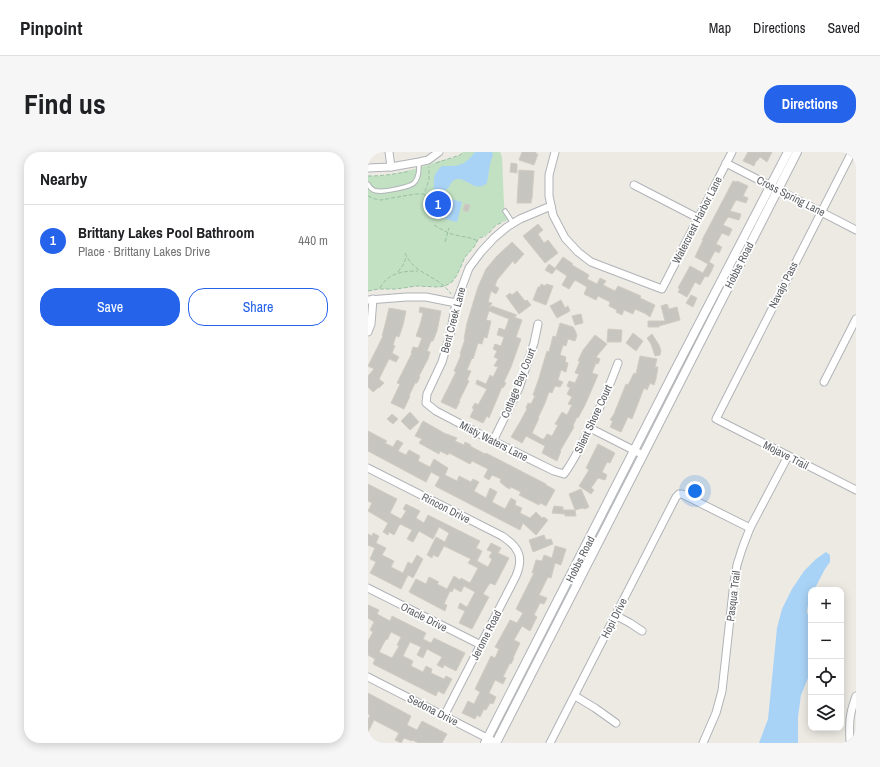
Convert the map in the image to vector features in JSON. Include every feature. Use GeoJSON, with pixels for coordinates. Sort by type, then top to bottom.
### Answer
{"type":"FeatureCollection","features":[{"type":"Feature","properties":{"kind":"street"},"geometry":{"type":"LineString","coordinates":[[389,152],[390,167]]}},
{"type":"Feature","properties":{"kind":"street"},"geometry":{"type":"LineString","coordinates":[[368,168],[390,167],[428,160],[439,152]]}},
{"type":"Feature","properties":{"kind":"street"},"geometry":{"type":"LineString","coordinates":[[551,206],[549,196],[549,175],[555,152]]}},
{"type":"Feature","properties":{"kind":"street","name":"Watercrest Harbor Lane"},"geometry":{"type":"LineString","coordinates":[[551,206],[553,215],[565,238],[578,252],[591,262],[662,289],[732,152]]}},
{"type":"Feature","properties":{"kind":"street","name":"Hobbs Road"},"geometry":{"type":"LineString","coordinates":[[496,743],[644,455],[774,188],[788,152]]}},
{"type":"Feature","properties":{"kind":"street","name":"Hobbs Road"},"geometry":{"type":"LineString","coordinates":[[487,741],[673,374],[774,188],[797,152]]}},
{"type":"Feature","properties":{"kind":"street","name":"Navajo Pass"},"geometry":{"type":"LineString","coordinates":[[716,419],[852,152]]}},
{"type":"Feature","properties":{"kind":"street","name":"Cross Spring Lane"},"geometry":{"type":"LineString","coordinates":[[726,163],[856,230]]}},
{"type":"Feature","properties":{"kind":"street"},"geometry":{"type":"LineString","coordinates":[[634,185],[698,218]]}},
{"type":"Feature","properties":{"kind":"street","name":"Bent Creek Lane"},"geometry":{"type":"LineString","coordinates":[[426,403],[427,394],[442,362],[450,334],[456,303],[470,268],[481,252],[512,221],[551,206]]}},
{"type":"Feature","properties":{"kind":"street"},"geometry":{"type":"LineString","coordinates":[[368,332],[371,324],[371,299],[407,296],[426,297],[456,303]]}},
{"type":"Feature","properties":{"kind":"street"},"geometry":{"type":"LineString","coordinates":[[824,382],[856,319]]}},
{"type":"Feature","properties":{"kind":"street","name":"Cottage Bay Court"},"geometry":{"type":"LineString","coordinates":[[494,441],[519,388],[534,343],[538,324]]}},
{"type":"Feature","properties":{"kind":"street","name":"Silent Shore Court"},"geometry":{"type":"LineString","coordinates":[[564,474],[572,464],[590,428],[609,388],[618,362]]}},
{"type":"Feature","properties":{"kind":"street"},"geometry":{"type":"LineString","coordinates":[[673,374],[682,378]]}},
{"type":"Feature","properties":{"kind":"street","name":"Misty Waters Lane"},"geometry":{"type":"LineString","coordinates":[[426,403],[436,411],[494,441],[554,471],[564,474]]}},
{"type":"Feature","properties":{"kind":"street","name":"Mojave Trail"},"geometry":{"type":"LineString","coordinates":[[716,419],[856,490]]}},
{"type":"Feature","properties":{"kind":"street"},"geometry":{"type":"LineString","coordinates":[[590,428],[644,455]]}},
{"type":"Feature","properties":{"kind":"street","name":"Pasqua Trail"},"geometry":{"type":"LineString","coordinates":[[703,743],[716,713],[722,691],[736,570],[742,549],[750,528],[788,456]]}},
{"type":"Feature","properties":{"kind":"street","name":"Rincon Drive"},"geometry":{"type":"LineString","coordinates":[[368,468],[502,536],[514,546],[519,553]]}},
{"type":"Feature","properties":{"kind":"street","name":"Hopi Drive"},"geometry":{"type":"LineString","coordinates":[[550,743],[676,497],[679,494],[682,494],[750,528]]}},
{"type":"Feature","properties":{"kind":"street","name":"Jerome Road"},"geometry":{"type":"LineString","coordinates":[[444,716],[516,576],[520,563],[519,553]]}},
{"type":"Feature","properties":{"kind":"street","name":"Oracle Drive"},"geometry":{"type":"LineString","coordinates":[[368,588],[481,645]]}},
{"type":"Feature","properties":{"kind":"street"},"geometry":{"type":"LineString","coordinates":[[615,615],[642,631]]}},
{"type":"Feature","properties":{"kind":"street","name":"Sedona Drive"},"geometry":{"type":"LineString","coordinates":[[368,677],[444,716],[487,741],[496,743]]}},
{"type":"Feature","properties":{"kind":"street"},"geometry":{"type":"LineString","coordinates":[[575,696],[616,723]]}},
{"type":"Feature","properties":{"kind":"street"},"geometry":{"type":"LineString","coordinates":[[850,743],[849,724],[851,710],[856,696]]}},
{"type":"Feature","properties":{"kind":"lane"},"geometry":{"type":"LineString","coordinates":[[368,184],[371,188],[377,191],[406,187],[414,183],[419,174],[419,162]]}},
{"type":"Feature","properties":{"kind":"lane"},"geometry":{"type":"LineString","coordinates":[[505,211],[512,221]]}},
{"type":"Feature","properties":{"kind":"path"},"geometry":{"type":"LineString","coordinates":[[424,194],[440,200]]}},
{"type":"Feature","properties":{"kind":"path"},"geometry":{"type":"LineString","coordinates":[[368,291],[417,286],[445,286],[452,282],[457,275],[465,257],[481,237],[487,235],[496,225],[512,221]]}},
{"type":"Feature","properties":{"kind":"path"},"geometry":{"type":"LineString","coordinates":[[434,225],[448,233],[472,238],[478,241]]}},
{"type":"Feature","properties":{"kind":"path"},"geometry":{"type":"LineString","coordinates":[[446,242],[449,228]]}},
{"type":"Feature","properties":{"kind":"path"},"geometry":{"type":"LineString","coordinates":[[405,253],[414,267],[445,286],[456,303]]}},
{"type":"Feature","properties":{"kind":"path"},"geometry":{"type":"LineString","coordinates":[[398,273],[407,258]]}},
{"type":"Feature","properties":{"kind":"path"},"geometry":{"type":"LineString","coordinates":[[379,289],[385,281],[402,271],[419,270]]}},
{"type":"Feature","properties":{"kind":"green space"},"geometry":{"type":"Polygon","coordinates":[[[463,152],[500,152],[502,157],[504,205],[505,211],[510,219],[496,225],[487,235],[479,238],[474,247],[465,257],[457,275],[452,282],[445,286],[417,286],[368,291],[368,176],[404,172],[455,157],[463,152]]]}},
{"type":"Feature","properties":{"kind":"green space"},"geometry":{"type":"Polygon","coordinates":[[[768,199],[685,364],[684,364],[685,358],[768,199]]]}},
{"type":"Feature","properties":{"kind":"water"},"geometry":{"type":"Polygon","coordinates":[[[475,152],[492,152],[493,155],[487,183],[479,187],[456,179],[452,181],[448,188],[444,191],[435,195],[433,194],[434,179],[436,173],[442,166],[460,165],[467,161],[475,152]]]}},
{"type":"Feature","properties":{"kind":"water"},"geometry":{"type":"Polygon","coordinates":[[[451,199],[462,202],[457,222],[445,219],[451,199]]]}},
{"type":"Feature","properties":{"kind":"water"},"geometry":{"type":"Polygon","coordinates":[[[826,552],[830,555],[830,562],[816,587],[808,587],[808,678],[801,695],[798,717],[798,743],[759,743],[768,719],[777,628],[782,609],[792,589],[804,571],[816,559],[826,552]]]}},
{"type":"Feature","properties":{"kind":"building"},"geometry":{"type":"Polygon","coordinates":[[[522,152],[536,152],[536,154],[538,154],[534,165],[519,160],[522,152]]]}},
{"type":"Feature","properties":{"kind":"building"},"geometry":{"type":"Polygon","coordinates":[[[748,152],[772,152],[767,162],[760,157],[754,166],[743,161],[748,152]]]}},
{"type":"Feature","properties":{"kind":"building"},"geometry":{"type":"Polygon","coordinates":[[[511,163],[517,164],[517,173],[510,172],[511,163]]]}},
{"type":"Feature","properties":{"kind":"building"},"geometry":{"type":"Polygon","coordinates":[[[519,170],[534,171],[531,203],[517,203],[519,170]]]}},
{"type":"Feature","properties":{"kind":"building"},"geometry":{"type":"Polygon","coordinates":[[[733,181],[737,181],[748,186],[743,196],[748,198],[746,203],[736,200],[730,211],[741,214],[739,220],[728,217],[723,225],[732,229],[729,236],[722,233],[716,244],[722,247],[719,253],[715,251],[709,262],[714,265],[711,272],[708,277],[705,276],[700,285],[695,282],[687,297],[678,292],[680,289],[678,288],[690,266],[703,273],[708,264],[695,257],[702,240],[733,181]]]}},
{"type":"Feature","properties":{"kind":"building"},"geometry":{"type":"Polygon","coordinates":[[[437,200],[441,202],[440,208],[434,206],[437,200]]]}},
{"type":"Feature","properties":{"kind":"building"},"geometry":{"type":"Polygon","coordinates":[[[465,204],[470,205],[468,212],[463,210],[465,204]]]}},
{"type":"Feature","properties":{"kind":"building"},"geometry":{"type":"Polygon","coordinates":[[[538,224],[543,230],[538,234],[544,243],[548,240],[558,253],[545,263],[523,236],[538,224]]]}},
{"type":"Feature","properties":{"kind":"building"},"geometry":{"type":"Polygon","coordinates":[[[512,242],[524,254],[515,264],[513,261],[497,280],[495,286],[499,288],[496,294],[491,291],[488,302],[492,303],[489,308],[492,306],[517,315],[514,317],[522,320],[516,337],[521,339],[504,382],[506,383],[503,388],[502,387],[489,418],[487,416],[483,423],[470,417],[475,403],[478,405],[487,389],[476,384],[477,380],[486,384],[490,375],[493,377],[498,367],[494,366],[498,359],[494,357],[497,351],[493,349],[495,344],[501,346],[504,337],[497,335],[499,328],[505,330],[509,319],[489,311],[486,320],[491,321],[487,338],[484,337],[482,344],[478,343],[473,359],[472,358],[467,370],[471,371],[467,380],[469,381],[456,409],[441,402],[456,372],[454,371],[461,355],[467,323],[478,287],[486,269],[512,242]]]}},
{"type":"Feature","properties":{"kind":"building"},"geometry":{"type":"Polygon","coordinates":[[[563,257],[573,264],[572,265],[589,275],[587,279],[597,284],[600,278],[606,281],[603,285],[615,291],[618,286],[641,296],[640,298],[655,305],[650,317],[635,309],[633,314],[624,310],[622,315],[616,312],[617,310],[609,306],[610,302],[598,296],[596,300],[584,294],[587,287],[575,280],[569,289],[562,285],[567,276],[555,268],[563,257]]]}},
{"type":"Feature","properties":{"kind":"building"},"geometry":{"type":"Polygon","coordinates":[[[549,264],[556,269],[552,274],[545,270],[549,264]]]}},
{"type":"Feature","properties":{"kind":"building"},"geometry":{"type":"Polygon","coordinates":[[[541,284],[545,286],[546,284],[553,286],[546,305],[533,300],[538,287],[540,287],[541,284]]]}},
{"type":"Feature","properties":{"kind":"building"},"geometry":{"type":"Polygon","coordinates":[[[517,291],[525,301],[527,300],[531,305],[519,314],[506,296],[510,293],[512,295],[517,291]]]}},
{"type":"Feature","properties":{"kind":"building"},"geometry":{"type":"Polygon","coordinates":[[[691,295],[697,298],[693,307],[686,303],[691,295]]]}},
{"type":"Feature","properties":{"kind":"building"},"geometry":{"type":"Polygon","coordinates":[[[561,300],[565,308],[568,306],[570,311],[557,318],[550,306],[561,300]]]}},
{"type":"Feature","properties":{"kind":"building"},"geometry":{"type":"Polygon","coordinates":[[[667,304],[669,309],[677,307],[680,320],[659,327],[648,327],[648,321],[665,321],[661,306],[667,304]]]}},
{"type":"Feature","properties":{"kind":"building"},"geometry":{"type":"Polygon","coordinates":[[[420,307],[441,311],[437,331],[427,351],[430,352],[428,359],[417,383],[415,383],[404,409],[391,403],[400,384],[397,383],[412,353],[413,347],[418,348],[422,338],[416,336],[423,313],[419,312],[420,307]]]}},
{"type":"Feature","properties":{"kind":"building"},"geometry":{"type":"Polygon","coordinates":[[[389,308],[406,311],[399,337],[396,336],[393,345],[395,346],[392,353],[399,357],[396,362],[389,359],[379,379],[384,383],[373,392],[368,387],[368,376],[374,369],[368,366],[383,336],[389,308]]]}},
{"type":"Feature","properties":{"kind":"building"},"geometry":{"type":"Polygon","coordinates":[[[581,314],[583,323],[575,325],[572,316],[581,314]]]}},
{"type":"Feature","properties":{"kind":"building"},"geometry":{"type":"Polygon","coordinates":[[[560,323],[573,327],[577,335],[575,341],[568,339],[566,346],[563,345],[560,355],[566,357],[565,362],[568,363],[566,372],[561,370],[558,380],[563,382],[560,387],[555,386],[552,393],[549,392],[532,433],[542,439],[544,439],[547,434],[552,436],[558,425],[555,424],[562,412],[567,415],[572,405],[568,404],[572,397],[567,394],[570,388],[567,386],[569,381],[575,383],[579,374],[575,373],[583,350],[595,335],[607,344],[596,357],[600,359],[598,364],[596,363],[592,373],[598,375],[585,405],[578,418],[577,417],[573,426],[574,427],[560,451],[557,461],[542,453],[545,446],[526,436],[522,443],[511,437],[527,409],[528,403],[531,404],[535,396],[533,395],[547,351],[549,352],[553,336],[556,337],[560,323]]]}},
{"type":"Feature","properties":{"kind":"building"},"geometry":{"type":"Polygon","coordinates":[[[608,329],[622,330],[621,342],[607,342],[608,329]]]}},
{"type":"Feature","properties":{"kind":"building"},"geometry":{"type":"Polygon","coordinates":[[[633,333],[643,341],[636,351],[626,343],[633,333]]]}},
{"type":"Feature","properties":{"kind":"building"},"geometry":{"type":"Polygon","coordinates":[[[652,334],[659,345],[661,351],[660,355],[655,356],[651,344],[647,338],[652,334]]]}},
{"type":"Feature","properties":{"kind":"building"},"geometry":{"type":"Polygon","coordinates":[[[640,356],[657,359],[655,367],[658,367],[656,379],[654,385],[650,383],[647,390],[644,388],[632,419],[628,417],[621,432],[610,427],[613,421],[610,420],[614,414],[626,384],[628,385],[634,373],[636,374],[640,356]]]}},
{"type":"Feature","properties":{"kind":"building"},"geometry":{"type":"Polygon","coordinates":[[[410,412],[419,422],[410,430],[401,421],[410,412]]]}},
{"type":"Feature","properties":{"kind":"building"},"geometry":{"type":"Polygon","coordinates":[[[392,414],[398,419],[393,424],[387,419],[392,414]]]}},
{"type":"Feature","properties":{"kind":"building"},"geometry":{"type":"Polygon","coordinates":[[[423,421],[444,433],[457,438],[455,441],[464,445],[465,442],[555,490],[546,506],[540,503],[539,505],[519,495],[521,492],[511,487],[510,489],[506,487],[500,482],[501,479],[492,475],[489,480],[484,477],[488,469],[472,461],[470,464],[449,453],[448,455],[440,451],[439,454],[419,443],[422,439],[415,436],[423,421]]]}},
{"type":"Feature","properties":{"kind":"building"},"geometry":{"type":"Polygon","coordinates":[[[368,431],[387,441],[385,443],[393,447],[397,440],[403,443],[398,451],[406,455],[409,450],[420,456],[418,461],[430,467],[434,459],[448,468],[445,475],[457,481],[459,476],[471,482],[473,479],[479,482],[474,491],[486,498],[490,488],[497,492],[492,502],[505,509],[511,498],[516,501],[515,505],[522,508],[520,513],[530,518],[536,512],[542,518],[544,517],[548,520],[536,535],[523,523],[520,530],[435,486],[440,477],[431,472],[426,482],[368,451],[368,431]]]}},
{"type":"Feature","properties":{"kind":"building"},"geometry":{"type":"Polygon","coordinates":[[[598,444],[615,453],[610,463],[607,462],[602,472],[607,475],[605,480],[598,478],[591,488],[594,490],[591,494],[579,486],[589,470],[586,468],[598,444]]]}},
{"type":"Feature","properties":{"kind":"building"},"geometry":{"type":"Polygon","coordinates":[[[368,484],[397,499],[390,513],[401,519],[406,511],[403,509],[406,504],[420,511],[416,518],[424,523],[428,515],[480,541],[476,548],[482,551],[477,561],[488,567],[492,559],[489,557],[492,552],[487,550],[491,543],[501,548],[498,553],[509,558],[495,585],[490,583],[483,594],[489,597],[472,629],[459,623],[465,611],[458,608],[460,603],[467,607],[475,592],[464,586],[461,592],[454,588],[452,592],[450,591],[444,604],[447,605],[445,611],[409,592],[416,579],[426,584],[429,577],[439,582],[437,584],[447,589],[454,576],[460,580],[461,578],[470,583],[478,568],[468,563],[471,559],[444,546],[438,557],[433,555],[432,558],[427,555],[436,537],[445,542],[449,533],[439,527],[433,539],[419,531],[413,542],[407,539],[412,530],[400,524],[394,535],[389,532],[388,535],[383,532],[388,523],[368,511],[372,503],[368,501],[368,484]]]}},
{"type":"Feature","properties":{"kind":"building"},"geometry":{"type":"Polygon","coordinates":[[[581,489],[589,507],[575,510],[569,494],[581,489]]]}},
{"type":"Feature","properties":{"kind":"building"},"geometry":{"type":"Polygon","coordinates":[[[554,506],[563,507],[563,510],[575,510],[576,516],[565,516],[565,514],[552,513],[554,506]]]}},
{"type":"Feature","properties":{"kind":"building"},"geometry":{"type":"Polygon","coordinates":[[[373,533],[379,536],[376,543],[386,548],[382,555],[394,561],[391,567],[403,573],[408,562],[412,564],[417,555],[423,559],[413,578],[408,575],[401,589],[370,573],[376,562],[370,559],[375,548],[368,545],[368,534],[372,536],[373,533]]]}},
{"type":"Feature","properties":{"kind":"building"},"geometry":{"type":"Polygon","coordinates":[[[544,535],[546,540],[551,539],[553,544],[533,552],[529,540],[544,535]]]}},
{"type":"Feature","properties":{"kind":"building"},"geometry":{"type":"Polygon","coordinates":[[[555,546],[566,549],[561,565],[555,563],[551,578],[548,577],[539,595],[547,598],[544,604],[540,603],[534,615],[537,617],[530,631],[522,626],[514,640],[520,643],[511,664],[510,663],[503,677],[506,678],[503,684],[495,680],[489,693],[496,697],[493,704],[490,703],[486,710],[484,709],[480,717],[477,715],[475,719],[462,713],[468,701],[474,704],[480,692],[475,689],[491,656],[495,658],[499,649],[495,647],[510,620],[517,623],[523,613],[516,609],[534,573],[532,573],[536,560],[542,561],[544,555],[552,558],[555,546]]]}},
{"type":"Feature","properties":{"kind":"building"},"geometry":{"type":"Polygon","coordinates":[[[368,605],[379,610],[377,614],[390,621],[392,616],[426,633],[423,639],[431,643],[434,638],[465,653],[456,671],[444,665],[443,668],[437,665],[442,657],[427,649],[423,658],[417,655],[421,647],[410,642],[403,656],[413,661],[411,666],[423,672],[426,666],[432,669],[431,673],[444,679],[446,676],[452,679],[444,694],[438,691],[436,696],[373,664],[375,659],[368,655],[368,641],[373,632],[370,630],[374,622],[368,618],[368,605]],[[391,632],[379,652],[392,658],[399,646],[397,645],[401,637],[391,632]]]}},
{"type":"Feature","properties":{"kind":"building"},"geometry":{"type":"Polygon","coordinates":[[[368,693],[411,716],[407,725],[417,730],[422,721],[447,734],[442,743],[419,743],[404,738],[401,743],[395,740],[399,733],[374,720],[368,732],[368,719],[370,715],[368,714],[368,693]]]}},
{"type":"Feature","properties":{"kind":"place","name":"Brittany Lakes Pool Bathroom"},"geometry":{"type":"Point","coordinates":[438,204]}}]}
